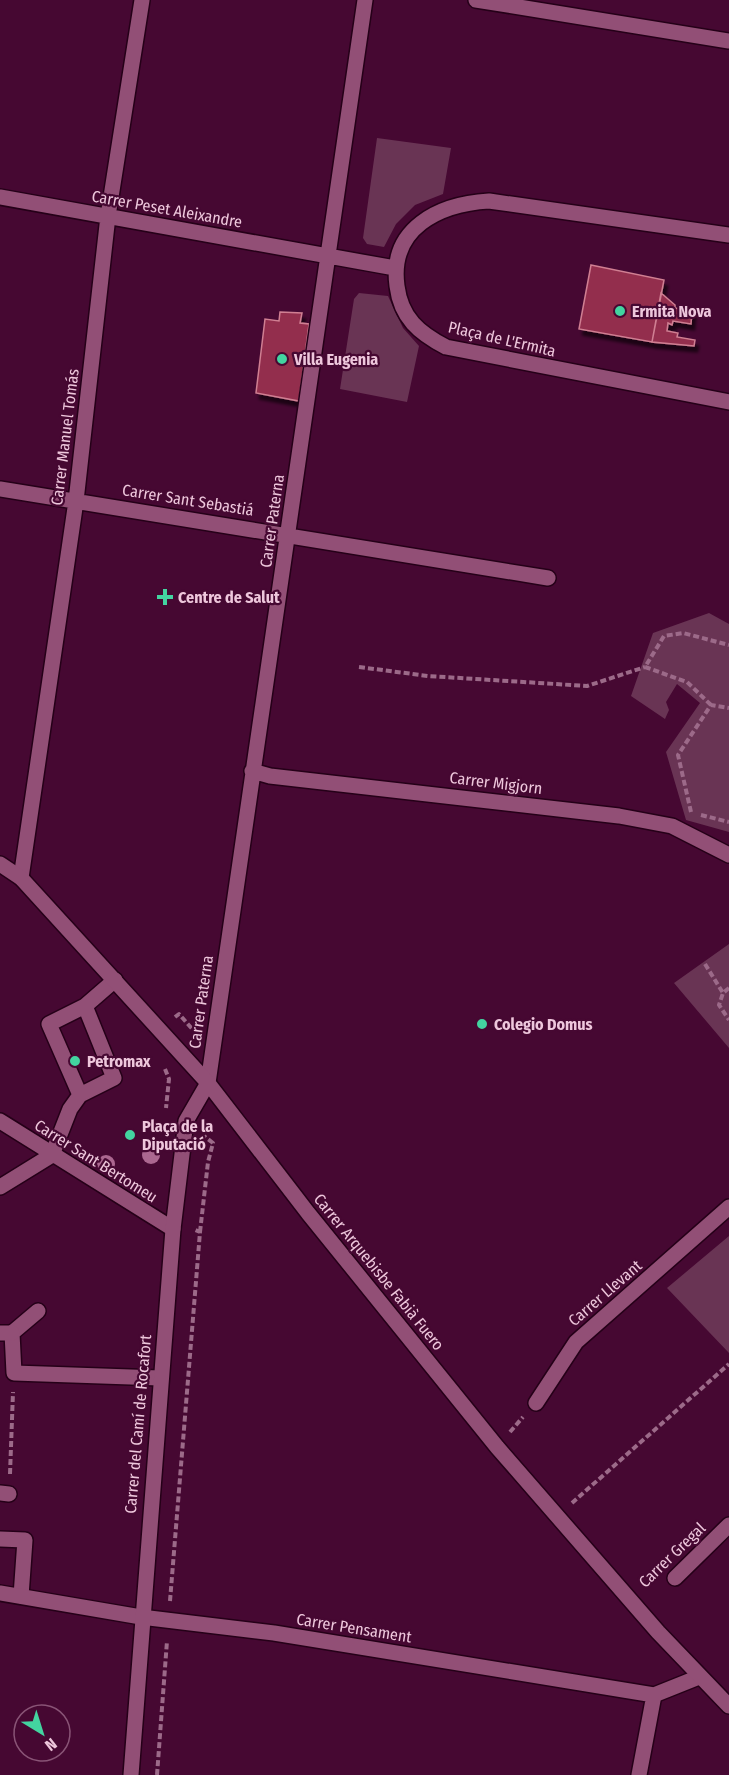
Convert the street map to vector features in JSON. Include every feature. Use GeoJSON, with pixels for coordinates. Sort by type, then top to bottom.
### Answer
{"type":"FeatureCollection","features":[{"type":"Feature","properties":{"kind":"street","name":"Carrer Manuel Tomás"},"geometry":{"type":"LineString","coordinates":[[21,878],[76,501],[108,216],[142,0]]}},
{"type":"Feature","properties":{"kind":"street","name":"Carrer Paterna"},"geometry":{"type":"LineString","coordinates":[[208,1083],[365,0]]}},
{"type":"Feature","properties":{"kind":"street"},"geometry":{"type":"LineString","coordinates":[[476,0],[729,41]]}},
{"type":"Feature","properties":{"kind":"street","name":"Carrer Peset Aleixandre"},"geometry":{"type":"LineString","coordinates":[[0,197],[394,268]]}},
{"type":"Feature","properties":{"kind":"street"},"geometry":{"type":"LineString","coordinates":[[394,268],[404,242],[421,223],[462,203],[489,201],[729,236]]}},
{"type":"Feature","properties":{"kind":"street","name":"Plaça de L'Ermita"},"geometry":{"type":"LineString","coordinates":[[394,268],[399,302],[411,325],[446,348],[729,402]]}},
{"type":"Feature","properties":{"kind":"street","name":"Carrer Sant Sebastiá"},"geometry":{"type":"LineString","coordinates":[[0,489],[549,578]]}},
{"type":"Feature","properties":{"kind":"street","name":"Carrer Migjorn"},"geometry":{"type":"LineString","coordinates":[[252,771],[270,776],[619,816],[672,826],[729,855]]}},
{"type":"Feature","properties":{"kind":"street","name":"Carrer Arquebisbe Fabià Fuero"},"geometry":{"type":"LineString","coordinates":[[0,864],[21,878],[208,1083],[308,1213],[497,1447],[699,1677],[729,1706]]}},
{"type":"Feature","properties":{"kind":"street"},"geometry":{"type":"LineString","coordinates":[[80,1095],[49,1024],[86,1006],[115,980]]}},
{"type":"Feature","properties":{"kind":"street"},"geometry":{"type":"LineString","coordinates":[[0,1187],[52,1155],[70,1109],[80,1095],[114,1078],[86,1006]]}},
{"type":"Feature","properties":{"kind":"street","name":"Carrer del Camí de Rocafort"},"geometry":{"type":"LineString","coordinates":[[130,1775],[173,1224],[186,1121],[208,1083]]}},
{"type":"Feature","properties":{"kind":"street","name":"Carrer Sant Bertomeu"},"geometry":{"type":"LineString","coordinates":[[0,1121],[52,1155],[173,1224]]}},
{"type":"Feature","properties":{"kind":"street","name":"Carrer Llevant"},"geometry":{"type":"LineString","coordinates":[[536,1403],[576,1342],[729,1207]]}},
{"type":"Feature","properties":{"kind":"street"},"geometry":{"type":"LineString","coordinates":[[38,1311],[6,1333],[14,1373],[160,1378]]}},
{"type":"Feature","properties":{"kind":"street","name":"Carrer Gregal"},"geometry":{"type":"LineString","coordinates":[[675,1578],[729,1525]]}},
{"type":"Feature","properties":{"kind":"street"},"geometry":{"type":"LineString","coordinates":[[0,1539],[25,1540],[21,1596]]}},
{"type":"Feature","properties":{"kind":"street","name":"Carrer Pensament"},"geometry":{"type":"LineString","coordinates":[[0,1593],[141,1617],[273,1633],[654,1695]]}},
{"type":"Feature","properties":{"kind":"street"},"geometry":{"type":"LineString","coordinates":[[639,1775],[654,1695],[699,1677]]}},
{"type":"Feature","properties":{"kind":"path"},"geometry":{"type":"LineString","coordinates":[[645,667],[664,636],[683,633],[729,645]]}},
{"type":"Feature","properties":{"kind":"path"},"geometry":{"type":"LineString","coordinates":[[359,667],[428,676],[587,686],[645,667],[687,682],[711,705],[729,708]]}},
{"type":"Feature","properties":{"kind":"path"},"geometry":{"type":"LineString","coordinates":[[691,813],[678,755],[711,705]]}},
{"type":"Feature","properties":{"kind":"path"},"geometry":{"type":"LineString","coordinates":[[705,964],[723,993]]}},
{"type":"Feature","properties":{"kind":"path"},"geometry":{"type":"LineString","coordinates":[[729,988],[723,993],[719,1005],[729,1020]]}},
{"type":"Feature","properties":{"kind":"path"},"geometry":{"type":"LineString","coordinates":[[157,1775],[200,1232],[208,1162],[213,1143],[204,1136]]}},
{"type":"Feature","properties":{"kind":"path"},"geometry":{"type":"LineString","coordinates":[[173,1224],[200,1232]]}},
{"type":"Feature","properties":{"kind":"path"},"geometry":{"type":"LineString","coordinates":[[557,1516],[729,1364]]}},
{"type":"Feature","properties":{"kind":"path"},"geometry":{"type":"LineString","coordinates":[[5,1494],[14,1373]]}},
{"type":"Feature","properties":{"kind":"path"},"geometry":{"type":"LineString","coordinates":[[497,1447],[536,1403]]}},
{"type":"Feature","properties":{"kind":"shaded area"},"geometry":{"type":"Polygon","coordinates":[[[377,138],[451,148],[443,194],[415,205],[396,224],[384,247],[367,244],[363,238],[377,138]]]}},
{"type":"Feature","properties":{"kind":"shaded area"},"geometry":{"type":"Polygon","coordinates":[[[359,293],[388,296],[403,328],[419,346],[407,402],[340,389],[354,299],[359,293]]]}},
{"type":"Feature","properties":{"kind":"shaded area"},"geometry":{"type":"Polygon","coordinates":[[[709,613],[729,624],[729,832],[686,820],[666,752],[700,703],[677,684],[666,702],[669,710],[665,719],[631,696],[653,633],[709,613]]]}},
{"type":"Feature","properties":{"kind":"shaded area"},"geometry":{"type":"Polygon","coordinates":[[[729,944],[729,1048],[674,983],[729,944]]]}},
{"type":"Feature","properties":{"kind":"shaded area"},"geometry":{"type":"Polygon","coordinates":[[[729,1236],[729,1353],[667,1288],[729,1236]]]}},
{"type":"Feature","properties":{"kind":"building","name":"Ermita Nova"},"geometry":{"type":"Polygon","coordinates":[[[591,265],[664,280],[652,342],[579,329],[591,265]]]}},
{"type":"Feature","properties":{"kind":"building"},"geometry":{"type":"Polygon","coordinates":[[[661,293],[675,305],[675,308],[692,311],[691,324],[673,321],[672,325],[668,323],[667,331],[678,333],[677,337],[695,340],[694,346],[652,342],[661,293]]]}},
{"type":"Feature","properties":{"kind":"building","name":"Villa Eugenia"},"geometry":{"type":"Polygon","coordinates":[[[280,312],[302,313],[300,323],[309,324],[299,401],[256,393],[265,319],[279,321],[280,312]]]}},
{"type":"Feature","properties":{"kind":"place","name":"Ermita Nova"},"geometry":{"type":"Point","coordinates":[620,311]}},
{"type":"Feature","properties":{"kind":"place","name":"Villa Eugenia"},"geometry":{"type":"Point","coordinates":[282,359]}},
{"type":"Feature","properties":{"kind":"place","name":"Centre de Salut"},"geometry":{"type":"Point","coordinates":[165,597]}},
{"type":"Feature","properties":{"kind":"place","name":"Colegio Domus"},"geometry":{"type":"Point","coordinates":[482,1024]}},
{"type":"Feature","properties":{"kind":"place","name":"Petromax"},"geometry":{"type":"Point","coordinates":[75,1061]}},
{"type":"Feature","properties":{"kind":"place","name":"Plaça de la Diputació"},"geometry":{"type":"Point","coordinates":[130,1135]}}]}
